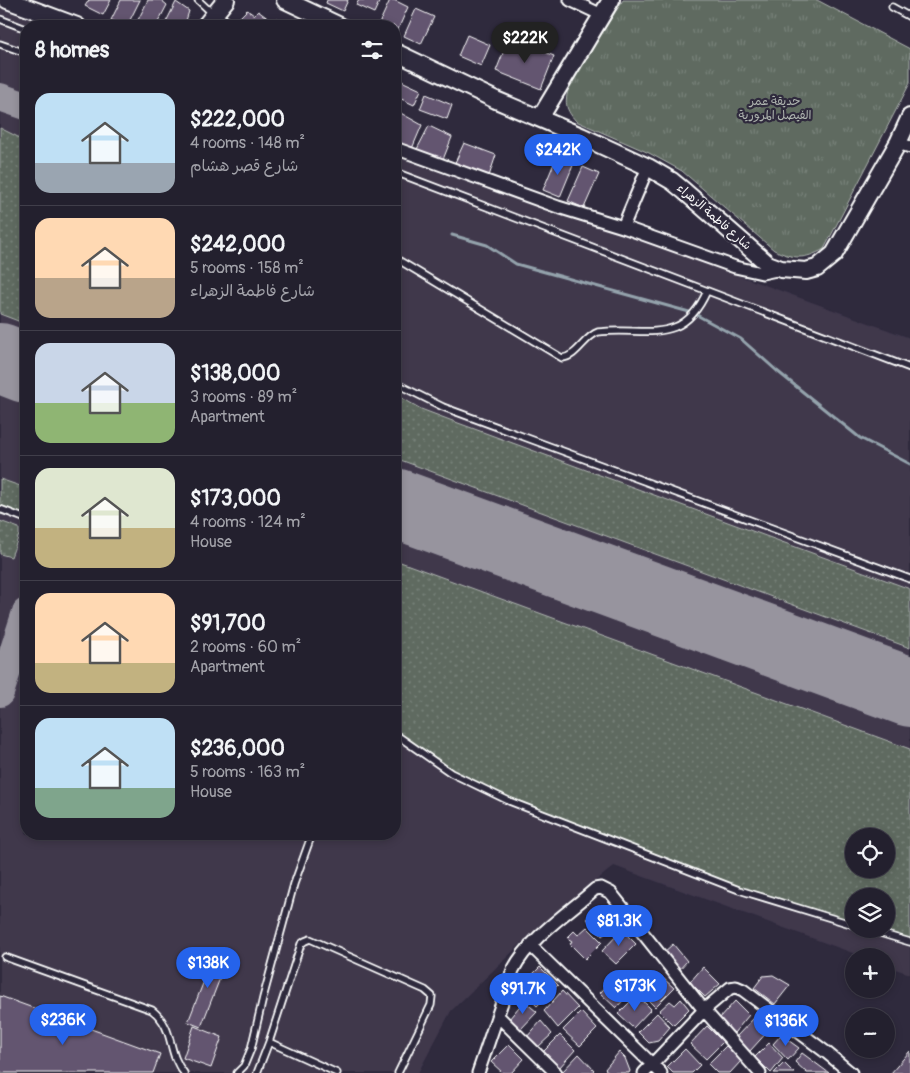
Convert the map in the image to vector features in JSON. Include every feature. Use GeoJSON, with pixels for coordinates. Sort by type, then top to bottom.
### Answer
{"type":"FeatureCollection","features":[{"type":"Feature","properties":{"kind":"street"},"geometry":{"type":"LineString","coordinates":[[7,0],[61,20]]}},
{"type":"Feature","properties":{"kind":"street"},"geometry":{"type":"LineString","coordinates":[[285,0],[327,20]]}},
{"type":"Feature","properties":{"kind":"street"},"geometry":{"type":"LineString","coordinates":[[570,0],[602,15]]}},
{"type":"Feature","properties":{"kind":"street"},"geometry":{"type":"LineString","coordinates":[[540,118],[611,0]]}},
{"type":"Feature","properties":{"kind":"street"},"geometry":{"type":"LineString","coordinates":[[220,8],[226,20]]}},
{"type":"Feature","properties":{"kind":"street","name":"شارع فاطمة الزهراء"},"geometry":{"type":"LineString","coordinates":[[401,55],[496,100],[648,167],[672,180],[768,264],[781,269],[806,271],[817,268],[834,254],[904,145],[910,117]]}},
{"type":"Feature","properties":{"kind":"street"},"geometry":{"type":"LineString","coordinates":[[401,150],[558,207],[755,272],[762,273],[781,269]]}},
{"type":"Feature","properties":{"kind":"street"},"geometry":{"type":"LineString","coordinates":[[623,228],[648,167]]}},
{"type":"Feature","properties":{"kind":"street"},"geometry":{"type":"LineString","coordinates":[[478,1073],[513,970],[519,958],[530,945],[595,889],[605,888],[611,893],[704,1010],[760,1073]]}},
{"type":"Feature","properties":{"kind":"street"},"geometry":{"type":"LineString","coordinates":[[530,945],[648,1069],[661,1073]]}},
{"type":"Feature","properties":{"kind":"street"},"geometry":{"type":"LineString","coordinates":[[648,1069],[704,1010],[730,988],[736,987],[744,990],[851,1073]]}},
{"type":"Feature","properties":{"kind":"street"},"geometry":{"type":"LineString","coordinates":[[498,1016],[556,1073]]}},
{"type":"Feature","properties":{"kind":"lane"},"geometry":{"type":"LineString","coordinates":[[198,0],[220,8]]}},
{"type":"Feature","properties":{"kind":"lane"},"geometry":{"type":"LineString","coordinates":[[892,7],[910,18]]}},
{"type":"Feature","properties":{"kind":"lane"},"geometry":{"type":"LineString","coordinates":[[0,19],[20,27]]}},
{"type":"Feature","properties":{"kind":"lane"},"geometry":{"type":"LineString","coordinates":[[0,44],[20,51]]}},
{"type":"Feature","properties":{"kind":"lane"},"geometry":{"type":"LineString","coordinates":[[401,174],[910,368]]}},
{"type":"Feature","properties":{"kind":"lane"},"geometry":{"type":"LineString","coordinates":[[401,263],[562,358],[570,356],[591,335],[598,332],[655,332],[677,326],[696,311],[707,291]]}},
{"type":"Feature","properties":{"kind":"lane"},"geometry":{"type":"LineString","coordinates":[[401,386],[461,414],[910,579]]}},
{"type":"Feature","properties":{"kind":"lane"},"geometry":{"type":"LineString","coordinates":[[0,509],[20,517]]}},
{"type":"Feature","properties":{"kind":"lane"},"geometry":{"type":"LineString","coordinates":[[401,738],[451,773],[509,801],[739,890],[845,922]]}},
{"type":"Feature","properties":{"kind":"lane"},"geometry":{"type":"LineString","coordinates":[[238,1073],[244,1066],[251,1049],[294,884],[310,840]]}},
{"type":"Feature","properties":{"kind":"lane"},"geometry":{"type":"LineString","coordinates":[[895,938],[910,942]]}},
{"type":"Feature","properties":{"kind":"lane"},"geometry":{"type":"LineString","coordinates":[[257,1073],[301,944],[310,940],[416,986],[429,992],[432,996],[431,1005],[398,1073]]}},
{"type":"Feature","properties":{"kind":"lane"},"geometry":{"type":"LineString","coordinates":[[5,957],[152,1010],[165,1023],[178,1064],[184,1073]]}},
{"type":"Feature","properties":{"kind":"lane"},"geometry":{"type":"LineString","coordinates":[[269,1042],[337,1073]]}},
{"type":"Feature","properties":{"kind":"shaded area"},"geometry":{"type":"Polygon","coordinates":[[[0,5],[41,20],[20,20],[20,840],[401,840],[401,152],[910,338],[910,974],[895,969],[895,948],[845,948],[845,950],[614,866],[532,933],[451,1011],[418,1073],[0,1073],[0,5]]]}},
{"type":"Feature","properties":{"kind":"green space","name":"حديقة عمر الفيصل المرورية"},"geometry":{"type":"Polygon","coordinates":[[[623,0],[817,0],[910,49],[910,83],[824,249],[805,257],[793,257],[774,250],[682,171],[649,153],[576,121],[569,111],[566,102],[571,81],[623,0]]]}},
{"type":"Feature","properties":{"kind":"green space"},"geometry":{"type":"Polygon","coordinates":[[[0,128],[20,138],[20,322],[0,314],[0,128]]]}},
{"type":"Feature","properties":{"kind":"green space"},"geometry":{"type":"Polygon","coordinates":[[[401,397],[421,409],[450,420],[910,589],[910,648],[401,460],[401,397]]]}},
{"type":"Feature","properties":{"kind":"green space"},"geometry":{"type":"Polygon","coordinates":[[[0,479],[20,486],[20,519],[0,514],[0,479]]]}},
{"type":"Feature","properties":{"kind":"green space"},"geometry":{"type":"Polygon","coordinates":[[[0,521],[19,528],[19,535],[11,557],[0,554],[0,521]]]}},
{"type":"Feature","properties":{"kind":"green space"},"geometry":{"type":"Polygon","coordinates":[[[401,562],[910,749],[910,941],[895,937],[895,888],[845,888],[845,924],[763,899],[464,783],[401,740],[401,562]]]}},
{"type":"Feature","properties":{"kind":"building"},"geometry":{"type":"Polygon","coordinates":[[[89,0],[111,0],[103,15],[85,6],[89,0]]]}},
{"type":"Feature","properties":{"kind":"building"},"geometry":{"type":"Polygon","coordinates":[[[121,0],[140,0],[130,20],[111,20],[121,0]]]}},
{"type":"Feature","properties":{"kind":"building"},"geometry":{"type":"Polygon","coordinates":[[[148,0],[161,0],[167,5],[159,20],[138,20],[148,0]]]}},
{"type":"Feature","properties":{"kind":"building"},"geometry":{"type":"Polygon","coordinates":[[[327,0],[348,0],[343,11],[326,3],[327,0]]]}},
{"type":"Feature","properties":{"kind":"building"},"geometry":{"type":"Polygon","coordinates":[[[359,0],[380,0],[374,13],[356,5],[359,0]]]}},
{"type":"Feature","properties":{"kind":"building"},"geometry":{"type":"Polygon","coordinates":[[[390,0],[408,7],[401,23],[401,20],[381,20],[390,0]]]}},
{"type":"Feature","properties":{"kind":"building"},"geometry":{"type":"Polygon","coordinates":[[[176,2],[189,11],[186,20],[167,20],[176,2]]]}},
{"type":"Feature","properties":{"kind":"building"},"geometry":{"type":"Polygon","coordinates":[[[416,9],[434,17],[421,44],[404,36],[416,9]]]}},
{"type":"Feature","properties":{"kind":"building"},"geometry":{"type":"Polygon","coordinates":[[[247,10],[254,15],[258,11],[270,20],[237,20],[247,10]]]}},
{"type":"Feature","properties":{"kind":"building"},"geometry":{"type":"Polygon","coordinates":[[[467,35],[490,45],[481,66],[458,56],[467,35]]]}},
{"type":"Feature","properties":{"kind":"building"},"geometry":{"type":"Polygon","coordinates":[[[509,38],[554,56],[541,89],[496,71],[509,38]]]}},
{"type":"Feature","properties":{"kind":"building"},"geometry":{"type":"Polygon","coordinates":[[[401,81],[421,90],[414,105],[401,99],[401,81]]]}},
{"type":"Feature","properties":{"kind":"building"},"geometry":{"type":"Polygon","coordinates":[[[426,94],[452,105],[447,119],[420,109],[426,94]]]}},
{"type":"Feature","properties":{"kind":"building"},"geometry":{"type":"Polygon","coordinates":[[[401,113],[422,125],[411,151],[401,147],[401,113]]]}},
{"type":"Feature","properties":{"kind":"building"},"geometry":{"type":"Polygon","coordinates":[[[429,126],[452,137],[442,162],[415,153],[429,126]]]}},
{"type":"Feature","properties":{"kind":"building"},"geometry":{"type":"Polygon","coordinates":[[[464,143],[496,155],[488,179],[453,167],[464,143]]]}},
{"type":"Feature","properties":{"kind":"building"},"geometry":{"type":"Polygon","coordinates":[[[557,156],[574,163],[560,197],[543,190],[557,156]]]}},
{"type":"Feature","properties":{"kind":"building"},"geometry":{"type":"Polygon","coordinates":[[[583,167],[599,174],[584,208],[568,201],[583,167]]]}},
{"type":"Feature","properties":{"kind":"building"},"geometry":{"type":"Polygon","coordinates":[[[608,909],[620,924],[614,930],[612,928],[602,936],[587,919],[594,913],[598,917],[608,909]]]}},
{"type":"Feature","properties":{"kind":"building"},"geometry":{"type":"Polygon","coordinates":[[[587,927],[602,942],[585,959],[570,944],[572,941],[567,938],[574,931],[578,935],[587,927]]]}},
{"type":"Feature","properties":{"kind":"building"},"geometry":{"type":"Polygon","coordinates":[[[622,930],[636,944],[616,964],[602,951],[622,930]]]}},
{"type":"Feature","properties":{"kind":"building"},"geometry":{"type":"Polygon","coordinates":[[[673,944],[687,961],[678,971],[663,953],[673,944]]]}},
{"type":"Feature","properties":{"kind":"building"},"geometry":{"type":"Polygon","coordinates":[[[216,950],[229,955],[201,1027],[188,1022],[216,950]]]}},
{"type":"Feature","properties":{"kind":"building"},"geometry":{"type":"Polygon","coordinates":[[[540,967],[558,985],[537,1006],[519,988],[540,967]]]}},
{"type":"Feature","properties":{"kind":"building"},"geometry":{"type":"Polygon","coordinates":[[[703,967],[720,984],[705,997],[690,982],[703,967]]]}},
{"type":"Feature","properties":{"kind":"building"},"geometry":{"type":"Polygon","coordinates":[[[617,975],[632,991],[616,1008],[600,993],[617,975]]]}},
{"type":"Feature","properties":{"kind":"building"},"geometry":{"type":"Polygon","coordinates":[[[773,975],[790,985],[775,1004],[754,988],[763,976],[773,975]]]}},
{"type":"Feature","properties":{"kind":"building"},"geometry":{"type":"Polygon","coordinates":[[[664,979],[674,988],[655,1007],[646,998],[664,979]]]}},
{"type":"Feature","properties":{"kind":"building"},"geometry":{"type":"Polygon","coordinates":[[[562,991],[578,1008],[558,1028],[544,1011],[562,991]]]}},
{"type":"Feature","properties":{"kind":"building"},"geometry":{"type":"Polygon","coordinates":[[[637,995],[651,1009],[633,1028],[618,1014],[637,995]]]}},
{"type":"Feature","properties":{"kind":"building"},"geometry":{"type":"Polygon","coordinates":[[[0,996],[160,1054],[153,1073],[0,1073],[0,996]]]}},
{"type":"Feature","properties":{"kind":"building"},"geometry":{"type":"Polygon","coordinates":[[[681,999],[689,1009],[673,1025],[659,1011],[670,1001],[675,1005],[681,999]]]}},
{"type":"Feature","properties":{"kind":"building"},"geometry":{"type":"Polygon","coordinates":[[[524,1001],[537,1012],[520,1030],[509,1019],[524,1001]]]}},
{"type":"Feature","properties":{"kind":"building"},"geometry":{"type":"Polygon","coordinates":[[[735,1001],[749,1015],[734,1033],[719,1019],[735,1001]]]}},
{"type":"Feature","properties":{"kind":"building"},"geometry":{"type":"Polygon","coordinates":[[[581,1012],[597,1029],[580,1046],[563,1030],[581,1012]]]}},
{"type":"Feature","properties":{"kind":"building"},"geometry":{"type":"Polygon","coordinates":[[[657,1013],[670,1027],[658,1041],[649,1043],[638,1032],[657,1013]]]}},
{"type":"Feature","properties":{"kind":"building"},"geometry":{"type":"Polygon","coordinates":[[[755,1017],[770,1029],[750,1051],[736,1037],[755,1017]]]}},
{"type":"Feature","properties":{"kind":"building"},"geometry":{"type":"Polygon","coordinates":[[[541,1021],[552,1034],[537,1048],[526,1038],[541,1021]]]}},
{"type":"Feature","properties":{"kind":"building"},"geometry":{"type":"Polygon","coordinates":[[[194,1026],[222,1037],[211,1068],[183,1058],[194,1026]]]}},
{"type":"Feature","properties":{"kind":"building"},"geometry":{"type":"Polygon","coordinates":[[[707,1026],[723,1042],[706,1059],[690,1044],[707,1026]]]}},
{"type":"Feature","properties":{"kind":"building"},"geometry":{"type":"Polygon","coordinates":[[[560,1035],[575,1050],[559,1068],[542,1053],[560,1035]]]}},
{"type":"Feature","properties":{"kind":"building"},"geometry":{"type":"Polygon","coordinates":[[[781,1035],[799,1048],[788,1060],[773,1044],[781,1035]]]}},
{"type":"Feature","properties":{"kind":"building"},"geometry":{"type":"Polygon","coordinates":[[[769,1043],[783,1058],[771,1073],[755,1057],[769,1043]]]}},
{"type":"Feature","properties":{"kind":"building"},"geometry":{"type":"Polygon","coordinates":[[[509,1044],[524,1059],[511,1073],[503,1073],[491,1062],[509,1044]]]}},
{"type":"Feature","properties":{"kind":"building"},"geometry":{"type":"Polygon","coordinates":[[[726,1046],[741,1061],[730,1073],[717,1073],[708,1064],[726,1046]]]}},
{"type":"Feature","properties":{"kind":"building"},"geometry":{"type":"Polygon","coordinates":[[[685,1049],[700,1065],[692,1073],[673,1073],[667,1067],[685,1049]]]}},
{"type":"Feature","properties":{"kind":"building"},"geometry":{"type":"Polygon","coordinates":[[[910,1051],[910,1073],[891,1073],[910,1051]]]}},
{"type":"Feature","properties":{"kind":"building"},"geometry":{"type":"Polygon","coordinates":[[[619,1052],[625,1058],[629,1073],[610,1073],[605,1069],[619,1052]]]}},
{"type":"Feature","properties":{"kind":"building"},"geometry":{"type":"Polygon","coordinates":[[[802,1053],[829,1073],[807,1073],[795,1062],[802,1053]]]}},
{"type":"Feature","properties":{"kind":"building"},"geometry":{"type":"Polygon","coordinates":[[[579,1054],[594,1070],[591,1073],[563,1073],[562,1072],[579,1054]]]}},
{"type":"Feature","properties":{"kind":"building"},"geometry":{"type":"Polygon","coordinates":[[[784,1063],[794,1073],[774,1073],[784,1063]]]}},
{"type":"Feature","properties":{"kind":"waterway"},"geometry":{"type":"LineString","coordinates":[[452,235],[487,245],[516,264],[693,313],[741,339],[777,371],[860,438],[910,464]]}},
{"type":"Feature","properties":{"kind":"taxiway"},"geometry":{"type":"LineString","coordinates":[[0,97],[20,104]]}},
{"type":"Feature","properties":{"kind":"taxiway"},"geometry":{"type":"LineString","coordinates":[[0,693],[20,631]]}},
{"type":"Feature","properties":{"kind":"runway"},"geometry":{"type":"LineString","coordinates":[[0,358],[20,366]]}},
{"type":"Feature","properties":{"kind":"runway"},"geometry":{"type":"LineString","coordinates":[[401,505],[910,692]]}}]}
